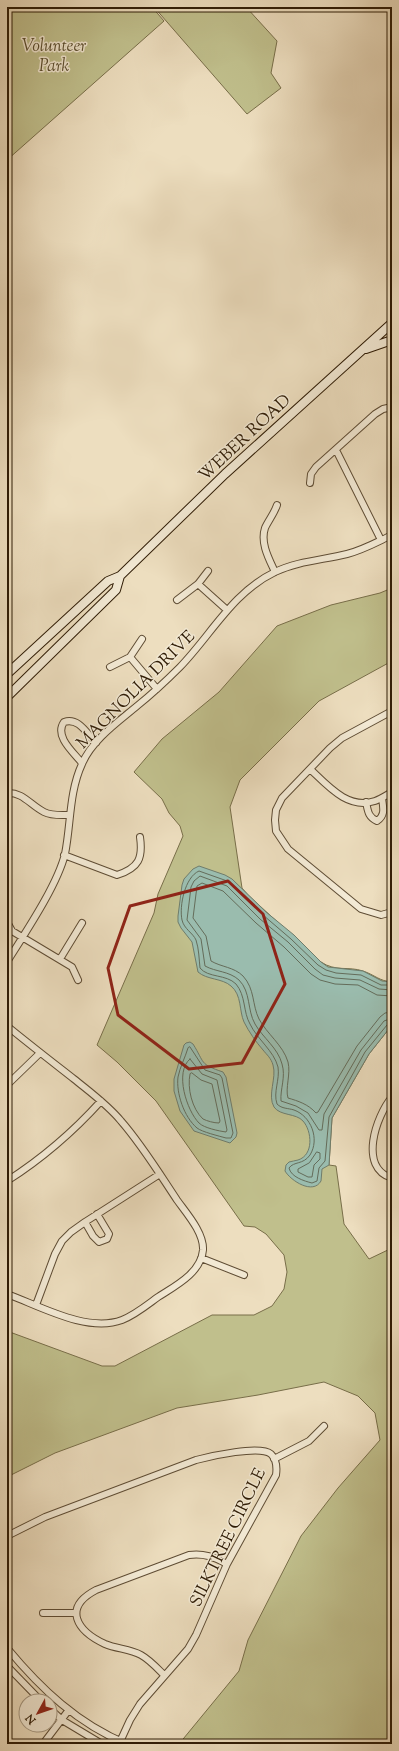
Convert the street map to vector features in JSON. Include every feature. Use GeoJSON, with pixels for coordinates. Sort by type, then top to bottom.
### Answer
{"type":"FeatureCollection","features":[{"type":"Feature","properties":{"kind":"main road","name":"WEBER ROAD"},"geometry":{"type":"LineString","coordinates":[[7,674],[108,582],[120,576],[225,474],[392,323]]}},
{"type":"Feature","properties":{"kind":"main road"},"geometry":{"type":"LineString","coordinates":[[361,351],[392,340]]}},
{"type":"Feature","properties":{"kind":"main road","name":"WEBER ROAD"},"geometry":{"type":"LineString","coordinates":[[7,697],[116,590],[120,576]]}},
{"type":"Feature","properties":{"kind":"street"},"geometry":{"type":"LineString","coordinates":[[310,483],[311,474],[316,468],[375,414],[383,409],[392,407]]}},
{"type":"Feature","properties":{"kind":"street"},"geometry":{"type":"LineString","coordinates":[[336,450],[381,540]]}},
{"type":"Feature","properties":{"kind":"street"},"geometry":{"type":"LineString","coordinates":[[275,572],[265,548],[264,537],[265,528],[274,513],[276,505]]}},
{"type":"Feature","properties":{"kind":"street","name":"MAGNOLIA DRIVE"},"geometry":{"type":"LineString","coordinates":[[7,962],[49,892],[64,855],[75,782],[82,762],[96,743],[117,723],[158,689],[181,666],[227,610],[241,596],[275,572],[292,565],[346,555],[364,549],[392,535]]}},
{"type":"Feature","properties":{"kind":"street"},"geometry":{"type":"LineString","coordinates":[[177,600],[198,584],[208,571]]}},
{"type":"Feature","properties":{"kind":"street"},"geometry":{"type":"LineString","coordinates":[[198,584],[227,610]]}},
{"type":"Feature","properties":{"kind":"street"},"geometry":{"type":"LineString","coordinates":[[110,667],[130,657],[142,639]]}},
{"type":"Feature","properties":{"kind":"street"},"geometry":{"type":"LineString","coordinates":[[130,657],[158,689]]}},
{"type":"Feature","properties":{"kind":"street"},"geometry":{"type":"LineString","coordinates":[[392,711],[342,738],[282,798],[276,810],[275,820],[276,832],[288,849],[361,909],[381,915],[392,912]]}},
{"type":"Feature","properties":{"kind":"street"},"geometry":{"type":"LineString","coordinates":[[82,762],[62,736],[61,726],[64,722],[74,721],[79,724],[96,743]]}},
{"type":"Feature","properties":{"kind":"street"},"geometry":{"type":"LineString","coordinates":[[310,769],[338,795],[354,801],[375,801],[392,792]]}},
{"type":"Feature","properties":{"kind":"street"},"geometry":{"type":"LineString","coordinates":[[7,793],[16,793],[42,811],[51,815],[69,815]]}},
{"type":"Feature","properties":{"kind":"street"},"geometry":{"type":"LineString","coordinates":[[366,802],[368,814],[377,820],[383,816],[384,811],[382,798]]}},
{"type":"Feature","properties":{"kind":"street"},"geometry":{"type":"LineString","coordinates":[[64,855],[117,875],[131,870],[138,863],[142,852],[140,837]]}},
{"type":"Feature","properties":{"kind":"street"},"geometry":{"type":"LineString","coordinates":[[7,922],[12,931],[23,936],[72,967],[78,980]]}},
{"type":"Feature","properties":{"kind":"street"},"geometry":{"type":"LineString","coordinates":[[60,959],[82,923]]}},
{"type":"Feature","properties":{"kind":"street"},"geometry":{"type":"LineString","coordinates":[[7,1026],[101,1101],[121,1120],[194,1224],[201,1238],[203,1250],[198,1265],[185,1279],[122,1320],[94,1324],[80,1322],[7,1294]]}},
{"type":"Feature","properties":{"kind":"street"},"geometry":{"type":"LineString","coordinates":[[7,1085],[40,1053]]}},
{"type":"Feature","properties":{"kind":"street"},"geometry":{"type":"LineString","coordinates":[[392,1098],[380,1114],[372,1153],[376,1168],[392,1178]]}},
{"type":"Feature","properties":{"kind":"street"},"geometry":{"type":"LineString","coordinates":[[7,1181],[40,1159],[58,1144],[76,1128],[101,1101]]}},
{"type":"Feature","properties":{"kind":"street"},"geometry":{"type":"LineString","coordinates":[[36,1305],[55,1254],[62,1241],[71,1232],[85,1222],[160,1174]]}},
{"type":"Feature","properties":{"kind":"street"},"geometry":{"type":"LineString","coordinates":[[85,1222],[93,1236],[99,1242],[107,1239],[109,1234],[97,1214]]}},
{"type":"Feature","properties":{"kind":"street"},"geometry":{"type":"LineString","coordinates":[[201,1258],[244,1275]]}},
{"type":"Feature","properties":{"kind":"street"},"geometry":{"type":"LineString","coordinates":[[274,1459],[309,1441],[324,1426]]}},
{"type":"Feature","properties":{"kind":"street","name":"SILKTREE CIRCLE"},"geometry":{"type":"LineString","coordinates":[[7,1536],[45,1518],[196,1460],[211,1456],[258,1450],[270,1454],[274,1459],[276,1475],[227,1564],[196,1635],[188,1649],[140,1704],[130,1720],[119,1743]]}},
{"type":"Feature","properties":{"kind":"street"},"geometry":{"type":"LineString","coordinates":[[164,1675],[151,1662],[140,1655],[104,1643],[85,1631],[80,1626],[75,1613],[80,1602],[87,1595],[96,1590],[189,1555],[209,1556],[227,1564]]}},
{"type":"Feature","properties":{"kind":"street"},"geometry":{"type":"LineString","coordinates":[[43,1613],[75,1613]]}},
{"type":"Feature","properties":{"kind":"street"},"geometry":{"type":"LineString","coordinates":[[7,1648],[30,1675],[68,1711],[119,1743],[127,1744]]}},
{"type":"Feature","properties":{"kind":"street"},"geometry":{"type":"LineString","coordinates":[[7,1666],[33,1693]]}},
{"type":"Feature","properties":{"kind":"street"},"geometry":{"type":"LineString","coordinates":[[43,1744],[68,1711]]}},
{"type":"Feature","properties":{"kind":"street"},"geometry":{"type":"LineString","coordinates":[[58,1716],[102,1744]]}},
{"type":"Feature","properties":{"kind":"highlighted area"},"geometry":{"type":"Polygon","coordinates":[[[228,881],[263,914],[285,984],[242,1063],[189,1069],[118,1015],[108,968],[130,906],[228,881]]]}},
{"type":"Feature","properties":{"kind":"green space","name":"Volunteer Park"},"geometry":{"type":"Polygon","coordinates":[[[7,7],[152,7],[164,21],[7,160],[7,7]]]}},
{"type":"Feature","properties":{"kind":"green space"},"geometry":{"type":"Polygon","coordinates":[[[154,7],[246,7],[277,41],[271,73],[281,88],[247,114],[154,7]]]}},
{"type":"Feature","properties":{"kind":"green space"},"geometry":{"type":"Polygon","coordinates":[[[392,588],[392,661],[319,701],[240,780],[230,807],[242,888],[248,895],[321,962],[332,967],[363,971],[380,979],[392,982],[392,1025],[369,1054],[332,1118],[329,1165],[336,1166],[344,1224],[369,1259],[392,1248],[392,1744],[179,1744],[239,1671],[248,1640],[301,1536],[338,1488],[380,1440],[375,1413],[358,1396],[324,1382],[258,1395],[177,1408],[55,1453],[7,1477],[7,1331],[102,1366],[115,1366],[212,1315],[254,1315],[272,1306],[284,1289],[287,1272],[284,1255],[266,1234],[255,1227],[244,1226],[156,1101],[117,1062],[97,1045],[154,913],[158,894],[183,836],[180,826],[169,813],[162,799],[134,772],[162,739],[219,692],[277,626],[331,605],[380,593],[392,588]]]}},
{"type":"Feature","properties":{"kind":"water"},"geometry":{"type":"Polygon","coordinates":[[[199,866],[232,879],[266,912],[294,935],[328,967],[363,971],[382,981],[392,982],[392,1025],[369,1054],[332,1118],[329,1165],[322,1169],[321,1181],[313,1187],[302,1185],[292,1179],[285,1171],[286,1165],[289,1162],[298,1160],[307,1153],[310,1136],[306,1125],[300,1118],[280,1112],[274,1107],[271,1097],[274,1075],[273,1065],[270,1058],[255,1040],[244,1022],[239,998],[235,990],[227,983],[202,975],[198,972],[192,942],[178,922],[184,879],[193,869],[199,866]]]}},
{"type":"Feature","properties":{"kind":"water"},"geometry":{"type":"Polygon","coordinates":[[[190,1042],[193,1044],[206,1065],[223,1072],[226,1077],[237,1133],[236,1137],[230,1143],[194,1131],[180,1111],[174,1091],[174,1079],[184,1045],[190,1042]]]}}]}
